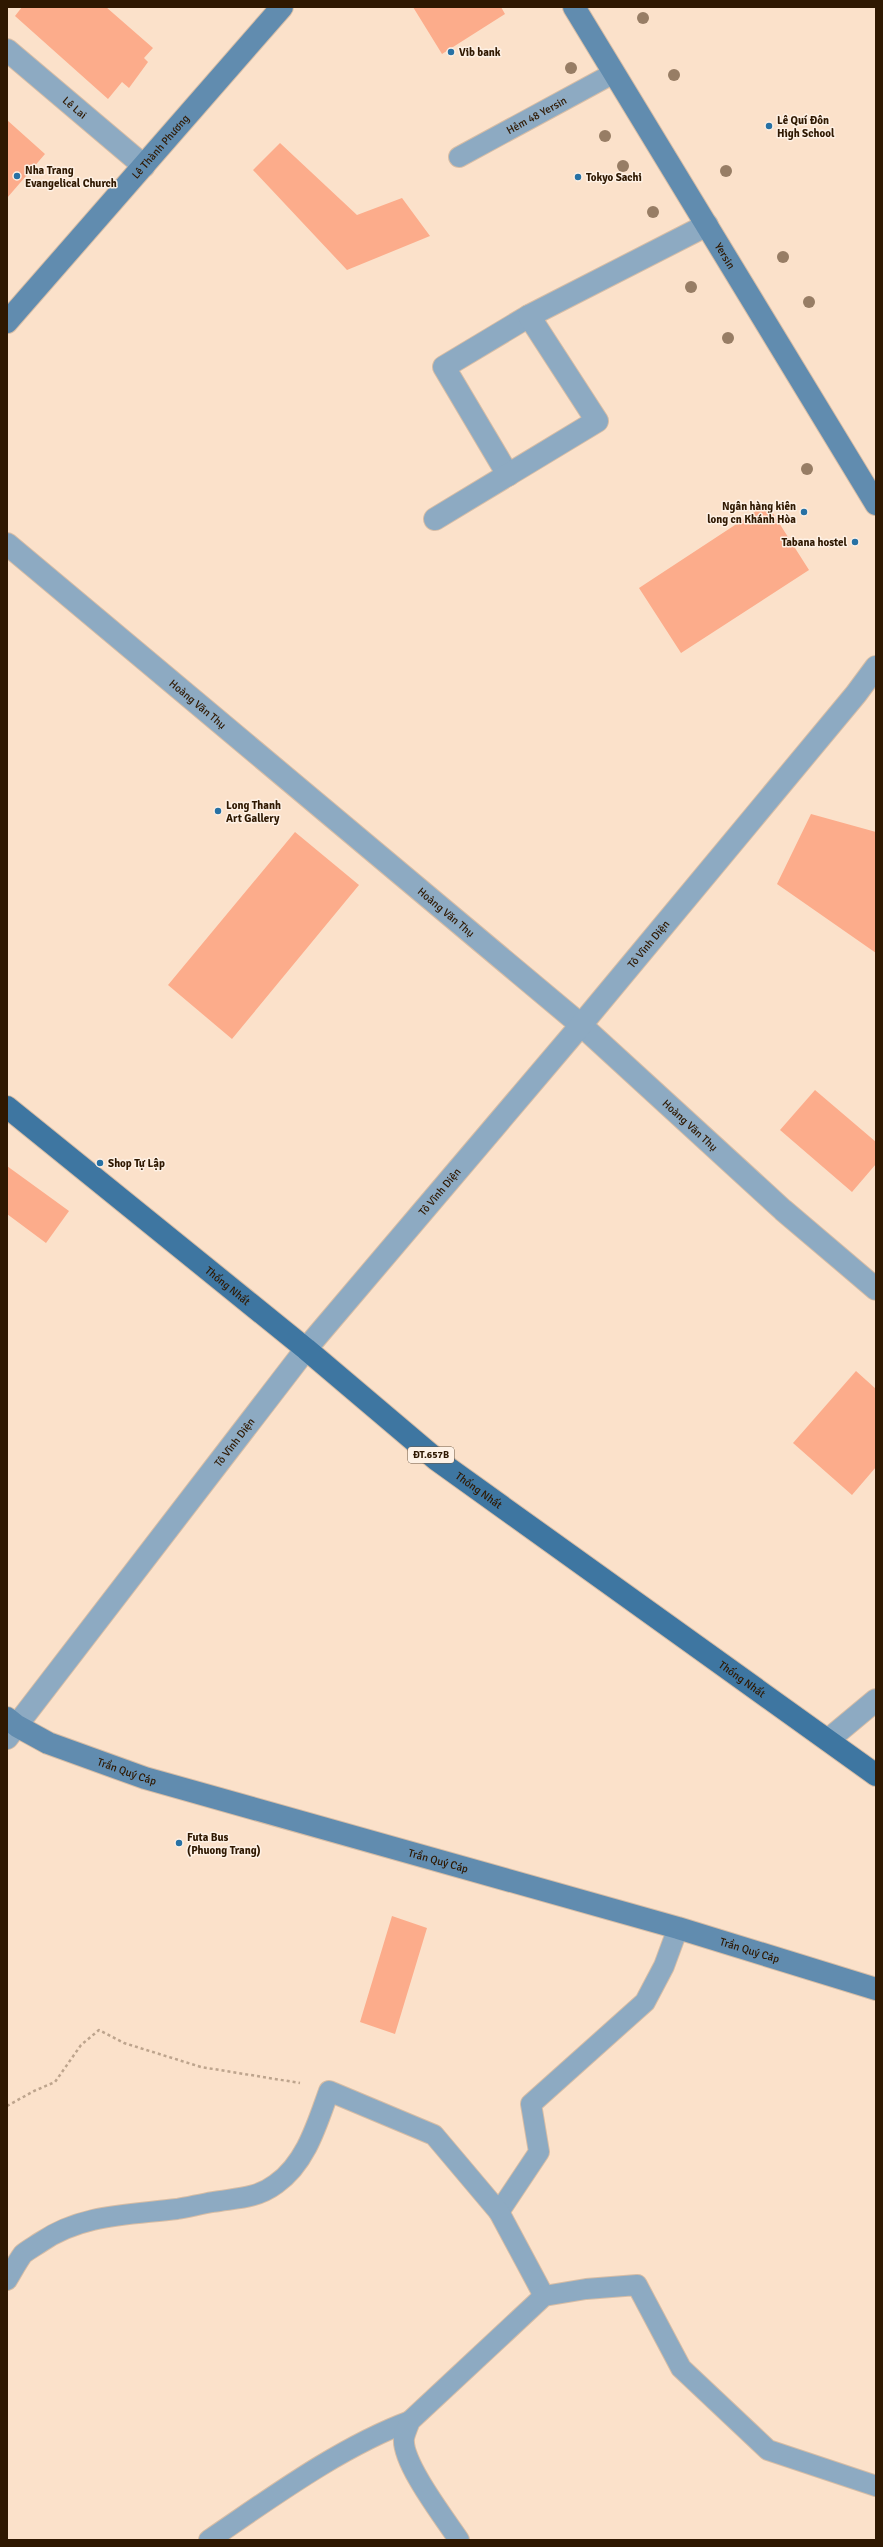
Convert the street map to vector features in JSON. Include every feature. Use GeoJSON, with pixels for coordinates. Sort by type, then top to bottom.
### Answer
{"type":"FeatureCollection","features":[{"type":"Feature","properties":{"kind":"main road","name":"Thống Nhất"},"geometry":{"type":"LineString","coordinates":[[7,1107],[306,1350],[437,1460],[876,1775]]}},
{"type":"Feature","properties":{"kind":"street","name":"Lê Thành Phương"},"geometry":{"type":"LineString","coordinates":[[7,322],[282,7]]}},
{"type":"Feature","properties":{"kind":"street","name":"Yersin"},"geometry":{"type":"LineString","coordinates":[[574,7],[876,504]]}},
{"type":"Feature","properties":{"kind":"street","name":"Lê Lai"},"geometry":{"type":"LineString","coordinates":[[7,50],[144,166]]}},
{"type":"Feature","properties":{"kind":"street"},"geometry":{"type":"LineString","coordinates":[[508,475],[444,367],[529,316],[707,225]]}},
{"type":"Feature","properties":{"kind":"street"},"geometry":{"type":"LineString","coordinates":[[435,520],[597,421],[529,316]]}},
{"type":"Feature","properties":{"kind":"street","name":"Hoàng Văn Thụ"},"geometry":{"type":"LineString","coordinates":[[7,544],[581,1024],[784,1210],[876,1289]]}},
{"type":"Feature","properties":{"kind":"street","name":"Tô Vĩnh Diện"},"geometry":{"type":"LineString","coordinates":[[10,1727],[306,1350],[581,1024],[856,694],[876,667]]}},
{"type":"Feature","properties":{"kind":"street"},"geometry":{"type":"LineString","coordinates":[[828,1740],[876,1700]]}},
{"type":"Feature","properties":{"kind":"street","name":"Trần Quý Cáp"},"geometry":{"type":"LineString","coordinates":[[10,1727],[48,1743],[146,1778],[678,1928],[876,1989]]}},
{"type":"Feature","properties":{"kind":"lane","name":"Hẻm 48 Yersin"},"geometry":{"type":"LineString","coordinates":[[459,157],[614,73]]}},
{"type":"Feature","properties":{"kind":"lane"},"geometry":{"type":"LineString","coordinates":[[499,2212],[539,2152],[531,2104],[645,2002],[664,1966],[678,1928]]}},
{"type":"Feature","properties":{"kind":"lane"},"geometry":{"type":"LineString","coordinates":[[7,2280],[24,2254],[59,2230],[80,2222],[140,2211],[177,2209],[256,2196],[276,2184],[296,2165],[311,2138],[329,2091],[434,2136],[499,2212],[544,2296]]}},
{"type":"Feature","properties":{"kind":"lane"},"geometry":{"type":"LineString","coordinates":[[209,2540],[260,2505],[375,2434],[410,2421],[544,2296],[586,2289],[637,2285],[681,2368],[768,2450],[876,2486]]}},
{"type":"Feature","properties":{"kind":"lane"},"geometry":{"type":"LineString","coordinates":[[410,2421],[404,2439],[408,2456],[422,2484],[459,2540]]}},
{"type":"Feature","properties":{"kind":"path"},"geometry":{"type":"LineString","coordinates":[[7,2106],[34,2091],[55,2082],[81,2045],[99,2030],[124,2043],[188,2064],[291,2080],[329,2091]]}},
{"type":"Feature","properties":{"kind":"building"},"geometry":{"type":"Polygon","coordinates":[[[22,7],[106,7],[153,48],[144,58],[148,62],[129,88],[122,82],[108,99],[15,16],[22,7]]]}},
{"type":"Feature","properties":{"kind":"building"},"geometry":{"type":"Polygon","coordinates":[[[413,7],[501,7],[505,14],[442,54],[413,7]]]}},
{"type":"Feature","properties":{"kind":"building","name":"Nha Trang Evangelical Church"},"geometry":{"type":"Polygon","coordinates":[[[7,120],[45,154],[7,198],[7,120]]]}},
{"type":"Feature","properties":{"kind":"building"},"geometry":{"type":"Polygon","coordinates":[[[280,143],[357,215],[402,198],[430,236],[347,270],[253,170],[280,143]]]}},
{"type":"Feature","properties":{"kind":"building"},"geometry":{"type":"Polygon","coordinates":[[[767,504],[809,570],[681,653],[639,588],[767,504]]]}},
{"type":"Feature","properties":{"kind":"building"},"geometry":{"type":"Polygon","coordinates":[[[811,814],[876,832],[876,953],[777,884],[811,814]]]}},
{"type":"Feature","properties":{"kind":"building"},"geometry":{"type":"Polygon","coordinates":[[[295,832],[359,885],[232,1039],[168,985],[295,832]]]}},
{"type":"Feature","properties":{"kind":"building"},"geometry":{"type":"Polygon","coordinates":[[[815,1090],[876,1142],[876,1164],[852,1192],[780,1130],[815,1090]]]}},
{"type":"Feature","properties":{"kind":"building"},"geometry":{"type":"Polygon","coordinates":[[[7,1166],[69,1211],[46,1243],[7,1214],[7,1166]]]}},
{"type":"Feature","properties":{"kind":"building"},"geometry":{"type":"Polygon","coordinates":[[[856,1371],[876,1389],[876,1467],[852,1495],[793,1443],[856,1371]]]}},
{"type":"Feature","properties":{"kind":"building"},"geometry":{"type":"Polygon","coordinates":[[[392,1916],[427,1928],[395,2034],[360,2022],[392,1916]]]}},
{"type":"Feature","properties":{"kind":"place","name":"Vib bank"},"geometry":{"type":"Point","coordinates":[451,52]}},
{"type":"Feature","properties":{"kind":"place","name":"Lê Quí Đôn High School"},"geometry":{"type":"Point","coordinates":[769,126]}},
{"type":"Feature","properties":{"kind":"place","name":"Nha Trang Evangelical Church"},"geometry":{"type":"Point","coordinates":[17,176]}},
{"type":"Feature","properties":{"kind":"place","name":"Tokyo Sachi"},"geometry":{"type":"Point","coordinates":[578,177]}},
{"type":"Feature","properties":{"kind":"place","name":"Ngân hàng kiên long cn Khánh Hòa"},"geometry":{"type":"Point","coordinates":[804,512]}},
{"type":"Feature","properties":{"kind":"place","name":"Tabana hostel"},"geometry":{"type":"Point","coordinates":[855,542]}},
{"type":"Feature","properties":{"kind":"place","name":"Long Thanh Art Gallery"},"geometry":{"type":"Point","coordinates":[218,811]}},
{"type":"Feature","properties":{"kind":"place","name":"Shop Tự Lập"},"geometry":{"type":"Point","coordinates":[100,1163]}},
{"type":"Feature","properties":{"kind":"place","name":"Futa Bus (Phuong Trang)"},"geometry":{"type":"Point","coordinates":[179,1843]}}]}
